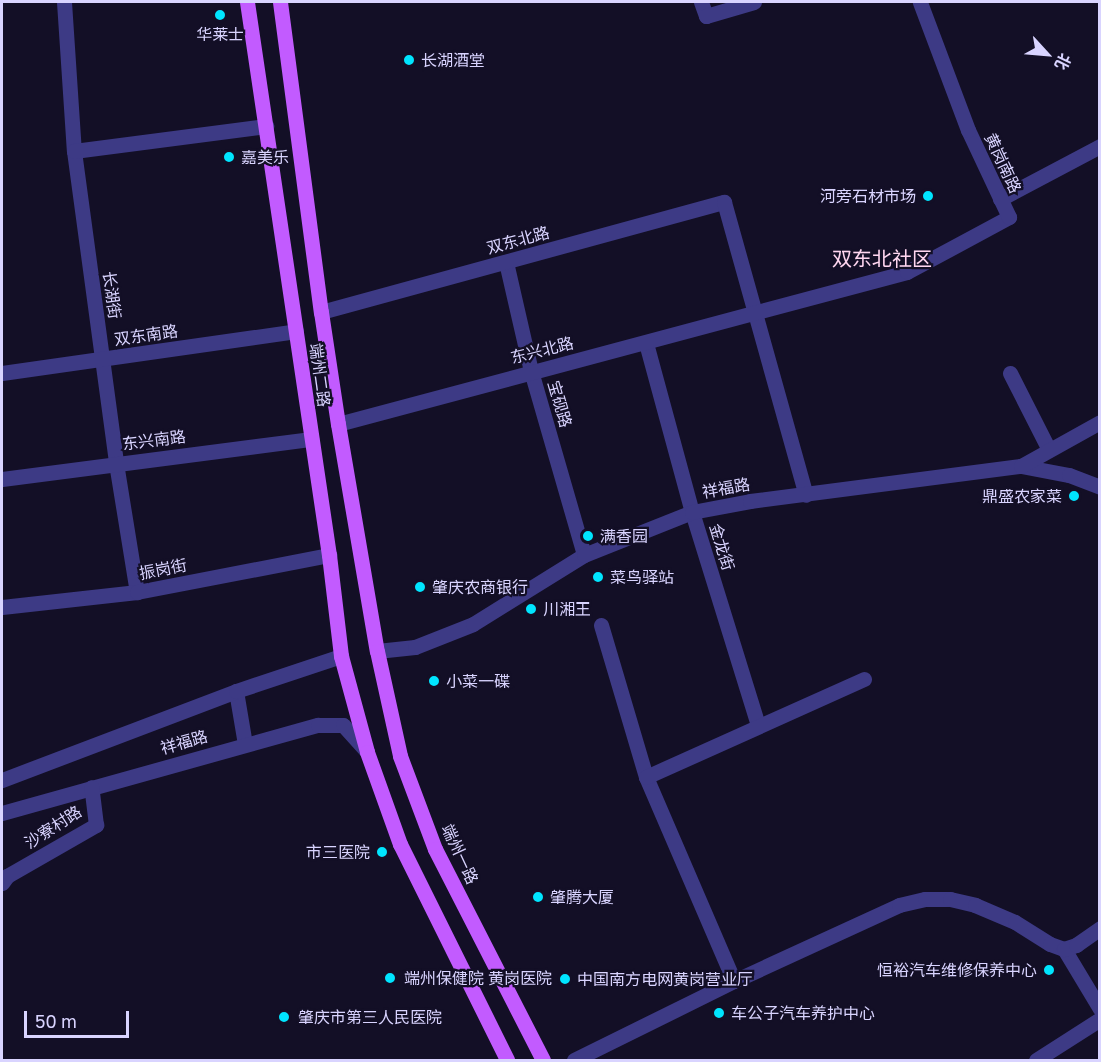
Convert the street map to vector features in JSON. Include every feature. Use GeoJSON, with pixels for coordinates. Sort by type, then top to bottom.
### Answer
{"type":"FeatureCollection","features":[{"type":"Feature","properties":{"kind":"main road","name":"端州二路"},"geometry":{"type":"LineString","coordinates":[[247,2],[329,555],[341,656],[367,752]]}},
{"type":"Feature","properties":{"kind":"main road","name":"端州二路"},"geometry":{"type":"LineString","coordinates":[[280,2],[321,312],[377,651]]}},
{"type":"Feature","properties":{"kind":"main road","name":"端州一路"},"geometry":{"type":"LineString","coordinates":[[377,651],[400,756],[435,849],[543,1060]]}},
{"type":"Feature","properties":{"kind":"main road"},"geometry":{"type":"LineString","coordinates":[[367,752],[400,844],[507,1060]]}},
{"type":"Feature","properties":{"kind":"street","name":"长湖街"},"geometry":{"type":"LineString","coordinates":[[64,2],[74,151],[104,360],[116,463],[137,592]]}},
{"type":"Feature","properties":{"kind":"street"},"geometry":{"type":"LineString","coordinates":[[701,2],[706,16],[754,2]]}},
{"type":"Feature","properties":{"kind":"street","name":"黄岗南路"},"geometry":{"type":"LineString","coordinates":[[755,313],[907,272],[1009,217],[968,130],[920,2]]}},
{"type":"Feature","properties":{"kind":"street"},"geometry":{"type":"LineString","coordinates":[[74,151],[266,126]]}},
{"type":"Feature","properties":{"kind":"street"},"geometry":{"type":"LineString","coordinates":[[1000,199],[1100,146]]}},
{"type":"Feature","properties":{"kind":"street","name":"双东北路"},"geometry":{"type":"LineString","coordinates":[[321,312],[724,202],[755,313]]}},
{"type":"Feature","properties":{"kind":"street","name":"宝砚路"},"geometry":{"type":"LineString","coordinates":[[506,262],[531,371],[584,555]]}},
{"type":"Feature","properties":{"kind":"street"},"geometry":{"type":"LineString","coordinates":[[755,313],[806,495]]}},
{"type":"Feature","properties":{"kind":"street","name":"东兴北路"},"geometry":{"type":"LineString","coordinates":[[338,424],[755,313]]}},
{"type":"Feature","properties":{"kind":"street","name":"双东南路"},"geometry":{"type":"LineString","coordinates":[[2,374],[296,331]]}},
{"type":"Feature","properties":{"kind":"street","name":"金龙街"},"geometry":{"type":"LineString","coordinates":[[646,343],[692,512],[758,725]]}},
{"type":"Feature","properties":{"kind":"street"},"geometry":{"type":"LineString","coordinates":[[1011,373],[1049,450]]}},
{"type":"Feature","properties":{"kind":"street","name":"祥福路"},"geometry":{"type":"LineString","coordinates":[[377,651],[415,647],[473,624],[584,555],[692,512],[1021,466],[1100,422]]}},
{"type":"Feature","properties":{"kind":"street","name":"东兴南路"},"geometry":{"type":"LineString","coordinates":[[2,479],[311,439]]}},
{"type":"Feature","properties":{"kind":"street"},"geometry":{"type":"LineString","coordinates":[[1021,466],[1069,476],[1100,487]]}},
{"type":"Feature","properties":{"kind":"street","name":"振岗街"},"geometry":{"type":"LineString","coordinates":[[2,607],[137,592],[329,555]]}},
{"type":"Feature","properties":{"kind":"street"},"geometry":{"type":"LineString","coordinates":[[601,625],[646,777],[734,981]]}},
{"type":"Feature","properties":{"kind":"street","name":"祥福路"},"geometry":{"type":"LineString","coordinates":[[2,780],[236,691],[341,656]]}},
{"type":"Feature","properties":{"kind":"street"},"geometry":{"type":"LineString","coordinates":[[646,777],[864,679]]}},
{"type":"Feature","properties":{"kind":"street"},"geometry":{"type":"LineString","coordinates":[[236,691],[245,744]]}},
{"type":"Feature","properties":{"kind":"street","name":"祥福路"},"geometry":{"type":"LineString","coordinates":[[2,813],[318,725],[343,725],[367,752]]}},
{"type":"Feature","properties":{"kind":"street","name":"沙寮村路"},"geometry":{"type":"LineString","coordinates":[[2,883],[8,876],[96,825],[90,787]]}},
{"type":"Feature","properties":{"kind":"street"},"geometry":{"type":"LineString","coordinates":[[574,1060],[734,981],[899,905],[925,899],[950,899],[975,904],[1064,949],[1100,1009]]}},
{"type":"Feature","properties":{"kind":"street"},"geometry":{"type":"LineString","coordinates":[[1064,949],[1076,945],[1100,927]]}},
{"type":"Feature","properties":{"kind":"street"},"geometry":{"type":"LineString","coordinates":[[1036,1060],[1100,1019]]}},
{"type":"Feature","properties":{"kind":"place","name":"华莱士"},"geometry":{"type":"Point","coordinates":[220,15]}},
{"type":"Feature","properties":{"kind":"place","name":"长湖酒堂"},"geometry":{"type":"Point","coordinates":[409,60]}},
{"type":"Feature","properties":{"kind":"place","name":"嘉美乐"},"geometry":{"type":"Point","coordinates":[229,157]}},
{"type":"Feature","properties":{"kind":"place","name":"河旁石材市场"},"geometry":{"type":"Point","coordinates":[928,196]}},
{"type":"Feature","properties":{"kind":"place","name":"鼎盛农家菜"},"geometry":{"type":"Point","coordinates":[1074,496]}},
{"type":"Feature","properties":{"kind":"place","name":"满香园"},"geometry":{"type":"Point","coordinates":[588,536]}},
{"type":"Feature","properties":{"kind":"place","name":"菜鸟驿站"},"geometry":{"type":"Point","coordinates":[598,577]}},
{"type":"Feature","properties":{"kind":"place","name":"肇庆农商银行"},"geometry":{"type":"Point","coordinates":[420,587]}},
{"type":"Feature","properties":{"kind":"place","name":"川湘王"},"geometry":{"type":"Point","coordinates":[531,609]}},
{"type":"Feature","properties":{"kind":"place","name":"小菜一碟"},"geometry":{"type":"Point","coordinates":[434,681]}},
{"type":"Feature","properties":{"kind":"place","name":"市三医院"},"geometry":{"type":"Point","coordinates":[382,852]}},
{"type":"Feature","properties":{"kind":"place","name":"肇腾大厦"},"geometry":{"type":"Point","coordinates":[538,897]}},
{"type":"Feature","properties":{"kind":"place","name":"恒裕汽车维修保养中心"},"geometry":{"type":"Point","coordinates":[1049,970]}},
{"type":"Feature","properties":{"kind":"place","name":"端州保健院 黄岗医院"},"geometry":{"type":"Point","coordinates":[390,978]}},
{"type":"Feature","properties":{"kind":"place","name":"中国南方电网黄岗营业厅"},"geometry":{"type":"Point","coordinates":[565,979]}},
{"type":"Feature","properties":{"kind":"place","name":"车公子汽车养护中心"},"geometry":{"type":"Point","coordinates":[719,1013]}},
{"type":"Feature","properties":{"kind":"place","name":"肇庆市第三人民医院"},"geometry":{"type":"Point","coordinates":[284,1017]}},
{"type":"Feature","properties":{"kind":"district","name":"双东北社区"},"geometry":{"type":"Point","coordinates":[882,258]}}]}
